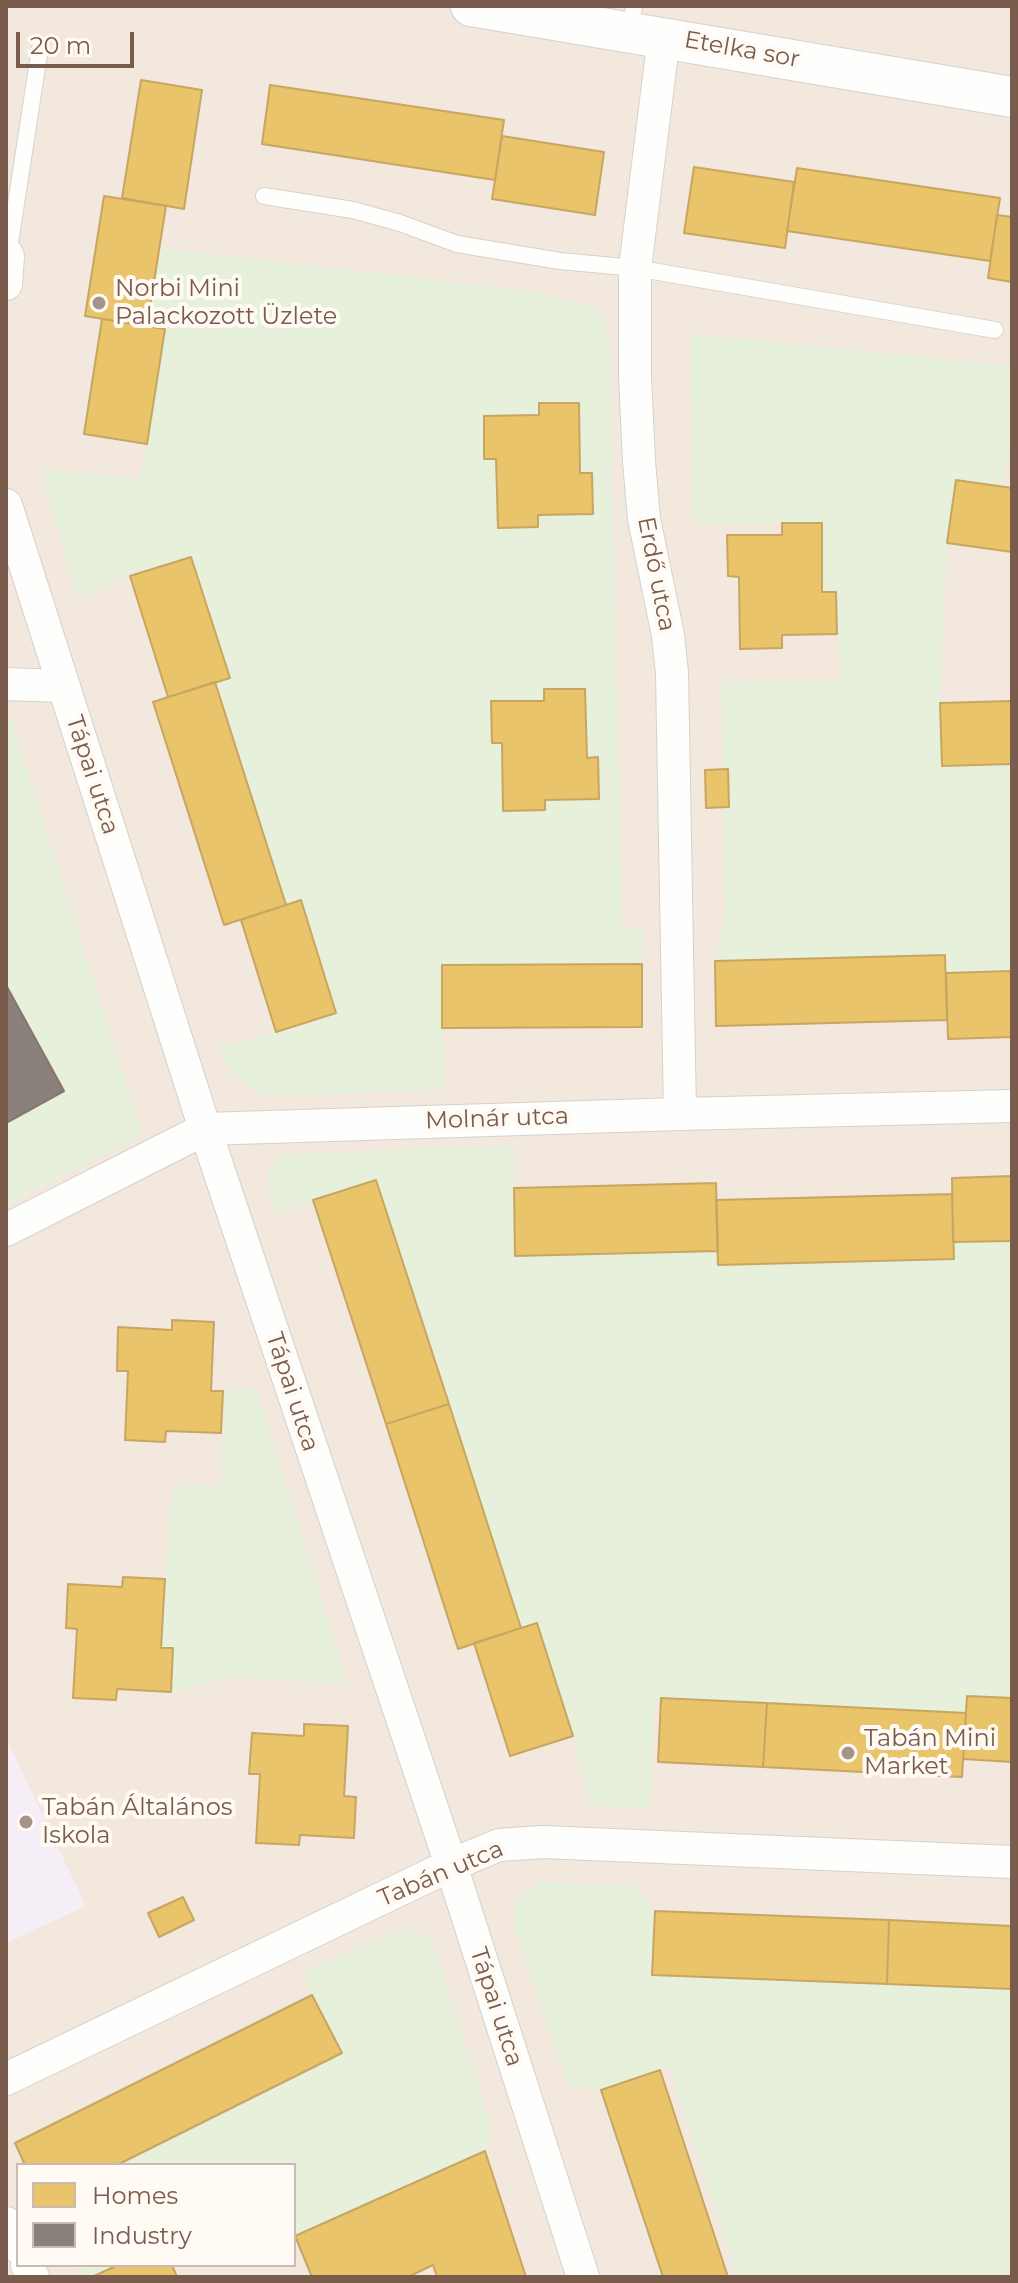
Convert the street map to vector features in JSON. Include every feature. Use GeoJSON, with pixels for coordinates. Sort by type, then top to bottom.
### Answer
{"type":"FeatureCollection","features":[{"type":"Feature","properties":{"kind":"street","name":"Etelka sor"},"geometry":{"type":"LineString","coordinates":[[471,6],[643,25],[1012,97]]}},
{"type":"Feature","properties":{"kind":"street","name":"Erdő utca"},"geometry":{"type":"LineString","coordinates":[[643,25],[635,268],[635,377],[644,519],[668,635],[672,673],[680,1114]]}},
{"type":"Feature","properties":{"kind":"street","name":"Tápai utca"},"geometry":{"type":"LineString","coordinates":[[6,505],[205,1129],[451,1865],[583,2277]]}},
{"type":"Feature","properties":{"kind":"street"},"geometry":{"type":"LineString","coordinates":[[6,684],[64,686]]}},
{"type":"Feature","properties":{"kind":"street","name":"Molnár utca"},"geometry":{"type":"LineString","coordinates":[[6,1230],[205,1129],[1012,1106]]}},
{"type":"Feature","properties":{"kind":"street","name":"Tabán utca"},"geometry":{"type":"LineString","coordinates":[[6,2079],[451,1865],[499,1845],[543,1842],[1012,1862]]}},
{"type":"Feature","properties":{"kind":"street"},"geometry":{"type":"LineString","coordinates":[[6,2223],[16,2243]]}},
{"type":"Feature","properties":{"kind":"lane"},"geometry":{"type":"LineString","coordinates":[[7,262],[40,48]]}},
{"type":"Feature","properties":{"kind":"lane"},"geometry":{"type":"LineString","coordinates":[[264,196],[353,210],[457,244],[560,261],[635,268],[995,330]]}},
{"type":"Feature","properties":{"kind":"shaded area"},"geometry":{"type":"Polygon","coordinates":[[[6,6],[1012,6],[1012,2277],[6,2277],[6,6]]]}},
{"type":"Feature","properties":{"kind":"shaded area","name":"Tabán Általános Iskola"},"geometry":{"type":"Polygon","coordinates":[[[6,1738],[86,1906],[6,1943],[6,1738]]]}},
{"type":"Feature","properties":{"kind":"green space"},"geometry":{"type":"Polygon","coordinates":[[[159,248],[537,292],[600,310],[609,336],[622,928],[643,928],[642,964],[442,965],[445,1089],[271,1097],[256,1092],[234,1074],[219,1049],[336,1013],[301,901],[286,905],[215,682],[229,677],[191,557],[130,576],[78,598],[40,468],[140,479],[165,329],[147,326],[159,248]]]}},
{"type":"Feature","properties":{"kind":"green space"},"geometry":{"type":"Polygon","coordinates":[[[691,334],[1012,366],[1012,436],[1001,487],[956,481],[947,543],[940,703],[1012,764],[1012,971],[946,973],[944,955],[715,961],[726,918],[721,682],[843,679],[836,592],[822,592],[821,523],[692,523],[691,334]]]}},
{"type":"Feature","properties":{"kind":"green space"},"geometry":{"type":"Polygon","coordinates":[[[9,713],[142,1134],[6,1205],[6,1123],[65,1089],[6,983],[6,714],[9,713]]]}},
{"type":"Feature","properties":{"kind":"green space"},"geometry":{"type":"Polygon","coordinates":[[[514,1145],[515,1255],[1012,1241],[1012,1698],[967,1696],[966,1713],[661,1698],[654,1702],[650,1808],[591,1806],[573,1735],[537,1623],[521,1628],[376,1180],[276,1212],[267,1185],[273,1165],[280,1157],[292,1154],[514,1145]]]}},
{"type":"Feature","properties":{"kind":"green space"},"geometry":{"type":"Polygon","coordinates":[[[256,1388],[348,1684],[232,1677],[171,1692],[173,1649],[161,1648],[172,1486],[222,1485],[223,1391],[256,1388]]]}},
{"type":"Feature","properties":{"kind":"green space"},"geometry":{"type":"Polygon","coordinates":[[[539,1882],[634,1885],[655,1911],[652,1975],[1012,1989],[1012,2277],[737,2277],[669,2066],[601,2090],[569,2087],[515,1931],[514,1903],[539,1882]]]}},
{"type":"Feature","properties":{"kind":"green space"},"geometry":{"type":"Polygon","coordinates":[[[413,1929],[432,1940],[492,2128],[485,2151],[296,2235],[296,2163],[121,2163],[341,2053],[302,1973],[385,1936],[413,1929]]]}},
{"type":"Feature","properties":{"kind":"green space"},"geometry":{"type":"Polygon","coordinates":[[[78,2267],[114,2267],[92,2277],[84,2277],[78,2267]]]}},
{"type":"Feature","properties":{"kind":"building: Homes"},"geometry":{"type":"Polygon","coordinates":[[[141,80],[202,90],[184,209],[122,198],[141,80]]]}},
{"type":"Feature","properties":{"kind":"building: Homes"},"geometry":{"type":"Polygon","coordinates":[[[270,85],[504,120],[495,180],[262,144],[270,85]]]}},
{"type":"Feature","properties":{"kind":"building: Homes"},"geometry":{"type":"Polygon","coordinates":[[[502,136],[604,152],[595,215],[492,199],[502,136]]]}},
{"type":"Feature","properties":{"kind":"building: Homes"},"geometry":{"type":"Polygon","coordinates":[[[694,167],[794,182],[785,248],[684,233],[694,167]]]}},
{"type":"Feature","properties":{"kind":"building: Homes"},"geometry":{"type":"Polygon","coordinates":[[[797,168],[1000,198],[990,261],[787,231],[797,168]]]}},
{"type":"Feature","properties":{"kind":"building: Homes"},"geometry":{"type":"Polygon","coordinates":[[[104,196],[166,206],[147,326],[85,316],[104,196]]]}},
{"type":"Feature","properties":{"kind":"building: Homes"},"geometry":{"type":"Polygon","coordinates":[[[997,215],[1012,217],[1012,282],[988,278],[997,215]]]}},
{"type":"Feature","properties":{"kind":"building: Homes"},"geometry":{"type":"Polygon","coordinates":[[[102,319],[165,329],[147,444],[84,434],[102,319]]]}},
{"type":"Feature","properties":{"kind":"building: Homes"},"geometry":{"type":"Polygon","coordinates":[[[539,403],[579,403],[580,473],[592,473],[593,514],[538,515],[538,527],[498,528],[496,459],[484,459],[484,416],[539,415],[539,403]]]}},
{"type":"Feature","properties":{"kind":"building: Homes"},"geometry":{"type":"Polygon","coordinates":[[[956,480],[1012,488],[1012,552],[947,543],[956,480]]]}},
{"type":"Feature","properties":{"kind":"building: Homes"},"geometry":{"type":"Polygon","coordinates":[[[782,523],[822,523],[822,592],[836,592],[837,634],[782,635],[782,648],[740,649],[739,577],[728,576],[727,535],[782,535],[782,523]]]}},
{"type":"Feature","properties":{"kind":"building: Homes"},"geometry":{"type":"Polygon","coordinates":[[[191,557],[230,678],[168,697],[130,576],[191,557]]]}},
{"type":"Feature","properties":{"kind":"building: Homes"},"geometry":{"type":"Polygon","coordinates":[[[215,682],[286,905],[224,925],[153,702],[215,682]]]}},
{"type":"Feature","properties":{"kind":"building: Homes"},"geometry":{"type":"Polygon","coordinates":[[[544,689],[585,689],[587,758],[598,757],[599,799],[545,800],[545,810],[503,811],[502,743],[492,743],[491,701],[544,701],[544,689]]]}},
{"type":"Feature","properties":{"kind":"building: Homes"},"geometry":{"type":"Polygon","coordinates":[[[1012,701],[1012,764],[942,766],[940,703],[1012,701]]]}},
{"type":"Feature","properties":{"kind":"building: Homes"},"geometry":{"type":"Polygon","coordinates":[[[728,769],[729,807],[706,808],[705,770],[728,769]]]}},
{"type":"Feature","properties":{"kind":"building: Homes"},"geometry":{"type":"Polygon","coordinates":[[[301,900],[336,1013],[276,1032],[241,920],[301,900]]]}},
{"type":"Feature","properties":{"kind":"building: Homes"},"geometry":{"type":"Polygon","coordinates":[[[945,955],[947,1020],[716,1026],[715,961],[945,955]]]}},
{"type":"Feature","properties":{"kind":"building: Homes"},"geometry":{"type":"Polygon","coordinates":[[[642,964],[642,1027],[442,1028],[442,965],[642,964]]]}},
{"type":"Feature","properties":{"kind":"building: Homes"},"geometry":{"type":"Polygon","coordinates":[[[1012,971],[1012,1037],[948,1039],[946,973],[1012,971]]]}},
{"type":"Feature","properties":{"kind":"building: Homes"},"geometry":{"type":"Polygon","coordinates":[[[1012,1176],[1012,1241],[953,1242],[952,1178],[1012,1176]]]}},
{"type":"Feature","properties":{"kind":"building: Homes"},"geometry":{"type":"Polygon","coordinates":[[[376,1180],[449,1404],[386,1424],[313,1200],[376,1180]]]}},
{"type":"Feature","properties":{"kind":"building: Homes"},"geometry":{"type":"Polygon","coordinates":[[[716,1183],[718,1251],[515,1256],[514,1188],[716,1183]]]}},
{"type":"Feature","properties":{"kind":"building: Homes"},"geometry":{"type":"Polygon","coordinates":[[[952,1194],[954,1259],[718,1265],[716,1200],[952,1194]]]}},
{"type":"Feature","properties":{"kind":"building: Homes"},"geometry":{"type":"Polygon","coordinates":[[[172,1320],[214,1322],[211,1391],[223,1391],[221,1433],[166,1431],[165,1442],[125,1440],[128,1371],[117,1371],[118,1327],[172,1330],[172,1320]]]}},
{"type":"Feature","properties":{"kind":"building: Homes"},"geometry":{"type":"Polygon","coordinates":[[[449,1404],[521,1628],[458,1649],[386,1424],[449,1404]]]}},
{"type":"Feature","properties":{"kind":"building: Homes"},"geometry":{"type":"Polygon","coordinates":[[[123,1577],[165,1579],[161,1648],[173,1648],[171,1692],[117,1689],[116,1700],[73,1698],[77,1629],[66,1628],[68,1584],[122,1587],[123,1577]]]}},
{"type":"Feature","properties":{"kind":"building: Homes"},"geometry":{"type":"Polygon","coordinates":[[[537,1623],[573,1736],[510,1756],[474,1643],[537,1623]]]}},
{"type":"Feature","properties":{"kind":"building: Homes"},"geometry":{"type":"Polygon","coordinates":[[[967,1696],[1012,1698],[1012,1762],[963,1759],[967,1696]]]}},
{"type":"Feature","properties":{"kind":"building: Homes"},"geometry":{"type":"Polygon","coordinates":[[[661,1698],[767,1703],[763,1767],[658,1762],[661,1698]]]}},
{"type":"Feature","properties":{"kind":"building: Homes"},"geometry":{"type":"Polygon","coordinates":[[[767,1703],[966,1713],[962,1777],[763,1767],[767,1703]]]}},
{"type":"Feature","properties":{"kind":"building: Homes"},"geometry":{"type":"Polygon","coordinates":[[[304,1724],[348,1726],[344,1796],[356,1797],[354,1838],[300,1835],[299,1845],[256,1843],[260,1774],[249,1774],[252,1733],[304,1736],[304,1724]]]}},
{"type":"Feature","properties":{"kind":"building: Homes"},"geometry":{"type":"Polygon","coordinates":[[[183,1897],[194,1920],[159,1937],[148,1913],[183,1897]]]}},
{"type":"Feature","properties":{"kind":"building: Homes"},"geometry":{"type":"Polygon","coordinates":[[[655,1911],[889,1920],[887,1984],[652,1975],[655,1911]]]}},
{"type":"Feature","properties":{"kind":"building: Homes"},"geometry":{"type":"Polygon","coordinates":[[[889,1920],[1012,1926],[1012,1989],[887,1984],[889,1920]]]}},
{"type":"Feature","properties":{"kind":"building: Homes"},"geometry":{"type":"Polygon","coordinates":[[[312,1995],[342,2053],[121,2163],[24,2163],[15,2143],[312,1995]]]}},
{"type":"Feature","properties":{"kind":"building: Homes"},"geometry":{"type":"Polygon","coordinates":[[[660,2070],[728,2277],[663,2277],[601,2090],[660,2070]]]}},
{"type":"Feature","properties":{"kind":"building: Homes"},"geometry":{"type":"Polygon","coordinates":[[[485,2151],[526,2277],[437,2277],[433,2265],[413,2277],[312,2277],[296,2236],[485,2151]]]}},
{"type":"Feature","properties":{"kind":"building: Homes"},"geometry":{"type":"Polygon","coordinates":[[[114,2267],[173,2267],[177,2277],[92,2277],[114,2267]]]}},
{"type":"Feature","properties":{"kind":"building: Industry"},"geometry":{"type":"Polygon","coordinates":[[[6,985],[64,1091],[6,1123],[6,985]]]}},
{"type":"Feature","properties":{"kind":"place","name":"Norbi Mini Palackozott Üzlete"},"geometry":{"type":"Point","coordinates":[99,303]}},
{"type":"Feature","properties":{"kind":"place","name":"Tabán Mini Market"},"geometry":{"type":"Point","coordinates":[848,1753]}},
{"type":"Feature","properties":{"kind":"place","name":"Tabán Általános Iskola"},"geometry":{"type":"Point","coordinates":[26,1822]}}]}
